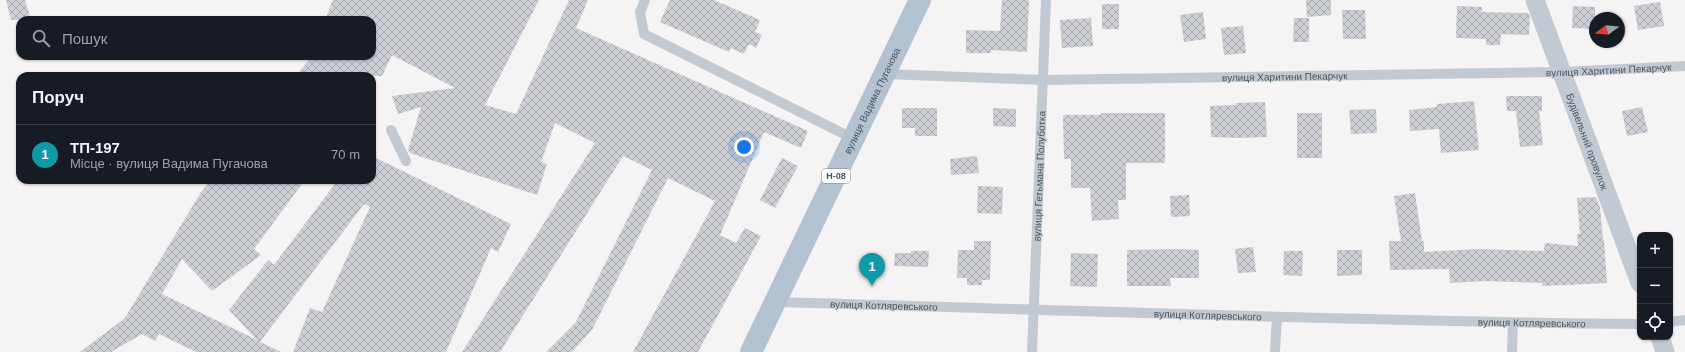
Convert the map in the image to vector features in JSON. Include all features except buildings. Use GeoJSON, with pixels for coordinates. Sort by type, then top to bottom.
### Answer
{"type":"FeatureCollection","features":[{"type":"Feature","properties":{"kind":"main road","name":"вулиця Вадима Пугачова"},"geometry":{"type":"LineString","coordinates":[[751,352],[920,0]]}},
{"type":"Feature","properties":{"kind":"street","name":"Будівельний провулок"},"geometry":{"type":"LineString","coordinates":[[1535,0],[1637,275]]}},
{"type":"Feature","properties":{"kind":"street"},"geometry":{"type":"LineString","coordinates":[[1661,340],[1666,352]]}},
{"type":"Feature","properties":{"kind":"lane"},"geometry":{"type":"LineString","coordinates":[[645,0],[640,12],[644,34],[854,139]]}},
{"type":"Feature","properties":{"kind":"lane","name":"вулиця Гетьмана Полуботка"},"geometry":{"type":"LineString","coordinates":[[1032,352],[1035,309],[1046,0]]}},
{"type":"Feature","properties":{"kind":"lane","name":"вулиця Харитини Пекарчук"},"geometry":{"type":"LineString","coordinates":[[885,74],[1043,80],[1562,72],[1685,66]]}},
{"type":"Feature","properties":{"kind":"lane"},"geometry":{"type":"LineString","coordinates":[[391,130],[406,162]]}},
{"type":"Feature","properties":{"kind":"lane","name":"вулиця Котляревського"},"geometry":{"type":"LineString","coordinates":[[776,302],[1277,317],[1513,323],[1637,324]]}},
{"type":"Feature","properties":{"kind":"lane"},"geometry":{"type":"LineString","coordinates":[[1275,352],[1277,317]]}},
{"type":"Feature","properties":{"kind":"lane"},"geometry":{"type":"LineString","coordinates":[[1673,322],[1685,320]]}},
{"type":"Feature","properties":{"kind":"lane"},"geometry":{"type":"LineString","coordinates":[[1512,352],[1513,323]]}},
{"type":"Feature","properties":{"kind":"place","name":"ТП-197"},"geometry":{"type":"Point","coordinates":[872,286]}}]}
